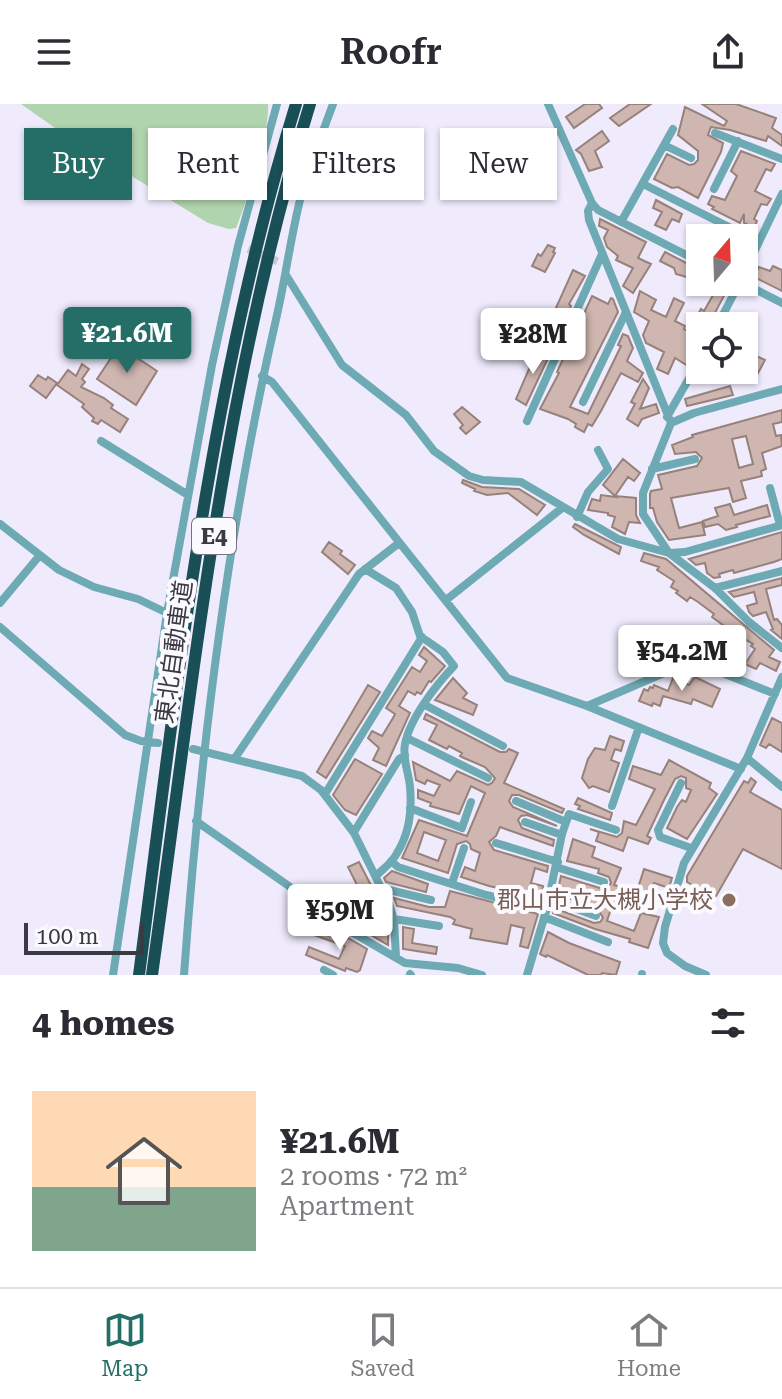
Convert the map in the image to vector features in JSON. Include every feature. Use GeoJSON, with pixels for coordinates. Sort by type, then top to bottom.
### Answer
{"type":"FeatureCollection","features":[{"type":"Feature","properties":{"kind":"highway","name":"東北自動車道"},"geometry":{"type":"LineString","coordinates":[[139,975],[181,655],[225,393],[258,243],[296,104]]}},
{"type":"Feature","properties":{"kind":"highway","name":"東北自動車道"},"geometry":{"type":"LineString","coordinates":[[152,975],[194,658],[232,432],[271,248],[310,104]]}},
{"type":"Feature","properties":{"kind":"street"},"geometry":{"type":"LineString","coordinates":[[184,975],[196,821],[222,607],[284,267],[301,198],[333,104]]}},
{"type":"Feature","properties":{"kind":"street"},"geometry":{"type":"LineString","coordinates":[[548,104],[592,203],[598,210],[686,255]]}},
{"type":"Feature","properties":{"kind":"street"},"geometry":{"type":"LineString","coordinates":[[113,975],[153,743],[167,613],[188,495],[238,246],[274,106]]}},
{"type":"Feature","properties":{"kind":"street"},"geometry":{"type":"LineString","coordinates":[[621,222],[673,129]]}},
{"type":"Feature","properties":{"kind":"street"},"geometry":{"type":"LineString","coordinates":[[715,133],[782,159]]}},
{"type":"Feature","properties":{"kind":"street"},"geometry":{"type":"LineString","coordinates":[[714,189],[738,141]]}},
{"type":"Feature","properties":{"kind":"street"},"geometry":{"type":"LineString","coordinates":[[664,145],[691,158]]}},
{"type":"Feature","properties":{"kind":"street"},"geometry":{"type":"LineString","coordinates":[[643,184],[759,242],[782,194]]}},
{"type":"Feature","properties":{"kind":"street"},"geometry":{"type":"LineString","coordinates":[[592,203],[588,211],[589,220],[669,420]]}},
{"type":"Feature","properties":{"kind":"street"},"geometry":{"type":"LineString","coordinates":[[238,246],[248,249]]}},
{"type":"Feature","properties":{"kind":"street"},"geometry":{"type":"LineString","coordinates":[[527,421],[602,254]]}},
{"type":"Feature","properties":{"kind":"street"},"geometry":{"type":"LineString","coordinates":[[284,267],[342,365],[406,415],[434,451],[469,476],[521,482],[618,539],[669,553],[685,552],[781,525],[770,488]]}},
{"type":"Feature","properties":{"kind":"street"},"geometry":{"type":"LineString","coordinates":[[758,291],[782,303]]}},
{"type":"Feature","properties":{"kind":"street"},"geometry":{"type":"LineString","coordinates":[[583,402],[626,312]]}},
{"type":"Feature","properties":{"kind":"street"},"geometry":{"type":"LineString","coordinates":[[262,376],[272,382],[507,678],[587,706],[741,769]]}},
{"type":"Feature","properties":{"kind":"street"},"geometry":{"type":"LineString","coordinates":[[687,384],[669,420],[642,496],[642,511],[669,553],[715,588],[749,622],[782,648]]}},
{"type":"Feature","properties":{"kind":"street"},"geometry":{"type":"LineString","coordinates":[[669,420],[782,389]]}},
{"type":"Feature","properties":{"kind":"street"},"geometry":{"type":"LineString","coordinates":[[101,441],[188,495]]}},
{"type":"Feature","properties":{"kind":"street"},"geometry":{"type":"LineString","coordinates":[[577,517],[588,492],[608,469],[598,450]]}},
{"type":"Feature","properties":{"kind":"street"},"geometry":{"type":"LineString","coordinates":[[652,469],[695,459]]}},
{"type":"Feature","properties":{"kind":"street"},"geometry":{"type":"LineString","coordinates":[[446,600],[562,508]]}},
{"type":"Feature","properties":{"kind":"street"},"geometry":{"type":"LineString","coordinates":[[0,524],[82,582],[138,599],[167,613]]}},
{"type":"Feature","properties":{"kind":"street"},"geometry":{"type":"LineString","coordinates":[[235,758],[365,569],[399,543]]}},
{"type":"Feature","properties":{"kind":"street"},"geometry":{"type":"LineString","coordinates":[[0,603],[40,555]]}},
{"type":"Feature","properties":{"kind":"street"},"geometry":{"type":"LineString","coordinates":[[365,569],[390,583],[403,596],[422,637],[443,652],[454,666],[438,683],[407,738],[405,755],[410,786],[410,818],[397,854],[376,876]]}},
{"type":"Feature","properties":{"kind":"street"},"geometry":{"type":"LineString","coordinates":[[715,588],[782,571]]}},
{"type":"Feature","properties":{"kind":"street"},"geometry":{"type":"LineString","coordinates":[[0,627],[125,735],[153,743]]}},
{"type":"Feature","properties":{"kind":"street"},"geometry":{"type":"LineString","coordinates":[[325,794],[422,637]]}},
{"type":"Feature","properties":{"kind":"street"},"geometry":{"type":"LineString","coordinates":[[587,706],[685,664],[703,665],[775,694]]}},
{"type":"Feature","properties":{"kind":"street"},"geometry":{"type":"LineString","coordinates":[[706,975],[673,960],[663,943],[673,898],[691,848],[747,758],[782,677]]}},
{"type":"Feature","properties":{"kind":"street"},"geometry":{"type":"LineString","coordinates":[[425,705],[503,746]]}},
{"type":"Feature","properties":{"kind":"street"},"geometry":{"type":"LineString","coordinates":[[612,806],[639,727]]}},
{"type":"Feature","properties":{"kind":"street"},"geometry":{"type":"LineString","coordinates":[[407,738],[488,778]]}},
{"type":"Feature","properties":{"kind":"street"},"geometry":{"type":"LineString","coordinates":[[193,749],[302,776],[325,794],[354,832],[376,876],[394,919],[396,957]]}},
{"type":"Feature","properties":{"kind":"street"},"geometry":{"type":"LineString","coordinates":[[354,832],[399,759],[405,755]]}},
{"type":"Feature","properties":{"kind":"street"},"geometry":{"type":"LineString","coordinates":[[747,758],[782,787]]}},
{"type":"Feature","properties":{"kind":"street"},"geometry":{"type":"LineString","coordinates":[[681,783],[658,830],[660,837],[691,848]]}},
{"type":"Feature","properties":{"kind":"street"},"geometry":{"type":"LineString","coordinates":[[516,801],[566,822]]}},
{"type":"Feature","properties":{"kind":"street"},"geometry":{"type":"LineString","coordinates":[[410,808],[462,828],[471,802]]}},
{"type":"Feature","properties":{"kind":"street"},"geometry":{"type":"LineString","coordinates":[[527,975],[569,814],[616,830]]}},
{"type":"Feature","properties":{"kind":"street"},"geometry":{"type":"LineString","coordinates":[[196,821],[326,912],[336,923],[396,957],[409,964],[458,968],[482,975]]}},
{"type":"Feature","properties":{"kind":"street"},"geometry":{"type":"LineString","coordinates":[[525,822],[562,835]]}},
{"type":"Feature","properties":{"kind":"street"},"geometry":{"type":"LineString","coordinates":[[496,843],[604,882]]}},
{"type":"Feature","properties":{"kind":"street"},"geometry":{"type":"LineString","coordinates":[[452,883],[464,848]]}},
{"type":"Feature","properties":{"kind":"street"},"geometry":{"type":"LineString","coordinates":[[391,861],[398,867],[545,913],[608,942]]}},
{"type":"Feature","properties":{"kind":"street"},"geometry":{"type":"LineString","coordinates":[[381,888],[431,900]]}},
{"type":"Feature","properties":{"kind":"street"},"geometry":{"type":"LineString","coordinates":[[549,899],[596,916]]}},
{"type":"Feature","properties":{"kind":"street"},"geometry":{"type":"LineString","coordinates":[[394,919],[439,926]]}},
{"type":"Feature","properties":{"kind":"street"},"geometry":{"type":"LineString","coordinates":[[409,964],[410,975]]}},
{"type":"Feature","properties":{"kind":"street"},"geometry":{"type":"LineString","coordinates":[[324,970],[333,975]]}},
{"type":"Feature","properties":{"kind":"green space"},"geometry":{"type":"Polygon","coordinates":[[[21,104],[268,104],[266,128],[148,128],[148,186],[132,176],[132,128],[55,128],[21,104]]]}},
{"type":"Feature","properties":{"kind":"green space"},"geometry":{"type":"Polygon","coordinates":[[[171,200],[246,200],[236,228],[208,223],[171,200]]]}},
{"type":"Feature","properties":{"kind":"building"},"geometry":{"type":"Polygon","coordinates":[[[585,104],[599,104],[602,108],[574,128],[566,117],[585,104]]]}},
{"type":"Feature","properties":{"kind":"building"},"geometry":{"type":"Polygon","coordinates":[[[630,104],[651,104],[619,126],[610,118],[630,104]]]}},
{"type":"Feature","properties":{"kind":"building"},"geometry":{"type":"Polygon","coordinates":[[[702,104],[736,104],[776,118],[772,128],[782,135],[782,146],[768,136],[766,141],[711,127],[708,135],[723,143],[698,198],[654,179],[667,154],[689,165],[698,160],[698,151],[678,135],[685,107],[724,126],[727,121],[702,104]]]}},
{"type":"Feature","properties":{"kind":"building"},"geometry":{"type":"Polygon","coordinates":[[[602,131],[609,141],[595,151],[602,167],[589,171],[576,150],[602,131]]]}},
{"type":"Feature","properties":{"kind":"building"},"geometry":{"type":"Polygon","coordinates":[[[741,151],[775,164],[771,171],[766,169],[755,191],[771,199],[767,205],[761,204],[754,219],[756,224],[744,223],[744,214],[740,223],[708,204],[712,196],[725,200],[737,176],[731,171],[741,151]]]}},
{"type":"Feature","properties":{"kind":"building"},"geometry":{"type":"Polygon","coordinates":[[[656,200],[682,214],[679,222],[672,219],[666,230],[655,225],[662,212],[653,208],[656,200]]]}},
{"type":"Feature","properties":{"kind":"building"},"geometry":{"type":"Polygon","coordinates":[[[600,219],[646,242],[638,258],[651,264],[633,293],[623,286],[633,268],[616,260],[618,256],[607,247],[604,238],[608,230],[599,226],[600,219]]]}},
{"type":"Feature","properties":{"kind":"building"},"geometry":{"type":"Polygon","coordinates":[[[548,245],[555,248],[555,253],[545,272],[532,266],[538,254],[541,256],[548,245]]]}},
{"type":"Feature","properties":{"kind":"building"},"geometry":{"type":"Polygon","coordinates":[[[665,252],[686,263],[686,277],[676,274],[674,268],[660,261],[665,252]]]}},
{"type":"Feature","properties":{"kind":"building"},"geometry":{"type":"Polygon","coordinates":[[[773,266],[782,270],[782,291],[758,279],[759,267],[770,271],[773,266]]]}},
{"type":"Feature","properties":{"kind":"building"},"geometry":{"type":"Polygon","coordinates":[[[573,270],[585,276],[569,304],[571,306],[563,325],[551,319],[573,270]]]}},
{"type":"Feature","properties":{"kind":"building"},"geometry":{"type":"Polygon","coordinates":[[[640,291],[656,300],[651,310],[666,317],[674,298],[684,303],[675,321],[685,326],[686,365],[675,358],[668,374],[657,369],[664,352],[646,343],[643,335],[649,321],[634,312],[640,291]]]}},
{"type":"Feature","properties":{"kind":"building"},"geometry":{"type":"Polygon","coordinates":[[[592,296],[608,304],[613,299],[618,312],[570,407],[588,414],[621,346],[618,345],[623,334],[628,336],[633,348],[627,361],[643,373],[638,382],[621,373],[592,426],[588,424],[584,432],[568,419],[540,409],[592,296]]]}},
{"type":"Feature","properties":{"kind":"building"},"geometry":{"type":"Polygon","coordinates":[[[712,296],[724,296],[715,312],[699,312],[701,309],[704,311],[712,296]]]}},
{"type":"Feature","properties":{"kind":"building"},"geometry":{"type":"Polygon","coordinates":[[[119,346],[157,371],[136,405],[97,379],[119,346]]]}},
{"type":"Feature","properties":{"kind":"building"},"geometry":{"type":"Polygon","coordinates":[[[538,348],[550,354],[526,405],[516,399],[538,348]]]}},
{"type":"Feature","properties":{"kind":"building"},"geometry":{"type":"Polygon","coordinates":[[[758,357],[765,360],[758,373],[758,357]]]}},
{"type":"Feature","properties":{"kind":"building"},"geometry":{"type":"Polygon","coordinates":[[[82,364],[89,369],[81,387],[104,398],[113,405],[111,408],[128,419],[120,432],[101,420],[98,424],[92,421],[94,418],[82,407],[84,404],[57,385],[68,370],[76,376],[82,364]]]}},
{"type":"Feature","properties":{"kind":"building"},"geometry":{"type":"Polygon","coordinates":[[[38,375],[57,383],[46,398],[30,386],[38,375]]]}},
{"type":"Feature","properties":{"kind":"building"},"geometry":{"type":"Polygon","coordinates":[[[643,379],[649,388],[640,409],[656,404],[659,413],[642,419],[638,426],[627,419],[635,404],[631,402],[643,379]]]}},
{"type":"Feature","properties":{"kind":"building"},"geometry":{"type":"Polygon","coordinates":[[[730,386],[733,395],[687,406],[685,399],[730,386]]]}},
{"type":"Feature","properties":{"kind":"building"},"geometry":{"type":"Polygon","coordinates":[[[462,407],[480,422],[466,434],[454,414],[462,407]]]}},
{"type":"Feature","properties":{"kind":"building"},"geometry":{"type":"Polygon","coordinates":[[[782,410],[782,422],[773,424],[776,436],[781,435],[782,446],[762,453],[766,469],[761,471],[762,476],[741,481],[746,498],[733,502],[729,488],[671,498],[679,528],[702,522],[705,535],[669,540],[657,522],[653,508],[650,508],[650,494],[662,489],[658,475],[697,466],[702,458],[696,452],[675,454],[672,445],[692,435],[782,410]],[[746,436],[732,439],[739,468],[753,464],[746,436]]]}},
{"type":"Feature","properties":{"kind":"building"},"geometry":{"type":"Polygon","coordinates":[[[623,459],[640,473],[634,481],[628,477],[615,496],[636,498],[636,515],[640,523],[629,522],[625,534],[612,527],[615,517],[588,510],[592,499],[600,501],[601,495],[616,497],[603,485],[623,459]]]}},
{"type":"Feature","properties":{"kind":"building"},"geometry":{"type":"Polygon","coordinates":[[[463,480],[482,487],[519,489],[545,505],[537,515],[508,493],[487,495],[474,491],[462,483],[463,480]]]}},
{"type":"Feature","properties":{"kind":"building"},"geometry":{"type":"Polygon","coordinates":[[[730,504],[734,515],[767,505],[770,516],[726,530],[718,524],[705,527],[703,521],[718,516],[715,508],[730,504]]]}},
{"type":"Feature","properties":{"kind":"building"},"geometry":{"type":"Polygon","coordinates":[[[575,524],[621,547],[619,554],[584,535],[573,527],[575,524]]]}},
{"type":"Feature","properties":{"kind":"building"},"geometry":{"type":"Polygon","coordinates":[[[782,532],[782,559],[774,562],[734,573],[733,570],[714,578],[707,573],[705,563],[696,565],[689,559],[782,532]]]}},
{"type":"Feature","properties":{"kind":"building"},"geometry":{"type":"Polygon","coordinates":[[[329,542],[355,565],[348,574],[322,552],[329,542]]]}},
{"type":"Feature","properties":{"kind":"building"},"geometry":{"type":"Polygon","coordinates":[[[644,553],[666,559],[774,650],[769,657],[780,662],[776,671],[760,663],[756,669],[745,664],[755,649],[751,646],[753,644],[739,636],[726,661],[713,655],[727,628],[698,602],[690,597],[687,601],[676,593],[678,591],[671,587],[674,581],[657,570],[659,567],[641,561],[644,553]]]}},
{"type":"Feature","properties":{"kind":"building"},"geometry":{"type":"Polygon","coordinates":[[[782,578],[782,585],[766,589],[774,620],[777,619],[782,625],[782,639],[771,630],[766,612],[753,616],[749,612],[747,606],[757,603],[754,592],[734,597],[729,592],[782,578]]]}},
{"type":"Feature","properties":{"kind":"building"},"geometry":{"type":"Polygon","coordinates":[[[424,647],[445,666],[421,694],[408,691],[399,706],[410,713],[386,766],[373,760],[379,748],[368,738],[372,731],[382,736],[395,714],[386,708],[412,667],[420,672],[427,661],[419,655],[424,647]]]}},
{"type":"Feature","properties":{"kind":"building"},"geometry":{"type":"Polygon","coordinates":[[[695,677],[720,689],[712,707],[693,699],[691,704],[663,696],[660,706],[639,701],[644,689],[648,691],[654,685],[668,691],[673,678],[689,685],[695,677]]]}},
{"type":"Feature","properties":{"kind":"building"},"geometry":{"type":"Polygon","coordinates":[[[453,678],[467,693],[463,698],[477,705],[473,715],[435,700],[453,678]]]}},
{"type":"Feature","properties":{"kind":"building"},"geometry":{"type":"Polygon","coordinates":[[[368,685],[380,692],[326,778],[317,772],[368,685]]]}},
{"type":"Feature","properties":{"kind":"building"},"geometry":{"type":"Polygon","coordinates":[[[426,714],[500,752],[509,749],[518,753],[504,783],[564,809],[562,813],[512,795],[509,801],[513,807],[557,826],[527,815],[518,820],[522,828],[554,840],[553,846],[500,827],[489,842],[494,850],[548,866],[547,872],[535,868],[531,883],[543,886],[542,898],[461,877],[465,867],[475,871],[480,853],[471,849],[466,841],[457,844],[448,873],[402,858],[419,820],[467,836],[485,793],[471,786],[459,814],[430,806],[431,803],[418,798],[418,790],[434,796],[440,785],[416,780],[413,762],[450,781],[457,771],[488,785],[495,778],[485,767],[460,756],[462,753],[429,740],[437,725],[424,719],[426,714]],[[424,832],[417,853],[438,861],[446,840],[424,832]]]}},
{"type":"Feature","properties":{"kind":"building"},"geometry":{"type":"Polygon","coordinates":[[[772,718],[782,723],[782,752],[769,744],[766,748],[760,745],[772,718]]]}},
{"type":"Feature","properties":{"kind":"building"},"geometry":{"type":"Polygon","coordinates":[[[610,736],[624,741],[621,751],[615,749],[611,760],[619,763],[609,792],[593,786],[589,788],[582,778],[588,759],[595,748],[605,750],[610,736]]]}},
{"type":"Feature","properties":{"kind":"building"},"geometry":{"type":"Polygon","coordinates":[[[355,759],[382,774],[356,815],[345,810],[333,795],[355,759]]]}},
{"type":"Feature","properties":{"kind":"building"},"geometry":{"type":"Polygon","coordinates":[[[669,760],[711,783],[709,788],[717,794],[687,839],[667,828],[677,807],[682,800],[686,802],[691,790],[686,788],[686,778],[681,776],[675,779],[664,800],[647,836],[651,838],[648,844],[628,837],[623,851],[596,841],[599,832],[590,829],[617,837],[622,833],[624,821],[636,825],[655,789],[629,779],[633,766],[661,775],[669,760]]]}},
{"type":"Feature","properties":{"kind":"building"},"geometry":{"type":"Polygon","coordinates":[[[751,778],[756,782],[750,792],[782,810],[782,869],[743,849],[715,898],[687,882],[687,876],[744,781],[748,783],[751,778]]]}},
{"type":"Feature","properties":{"kind":"building"},"geometry":{"type":"Polygon","coordinates":[[[578,798],[612,813],[610,820],[578,809],[580,806],[575,804],[578,798]]]}},
{"type":"Feature","properties":{"kind":"building"},"geometry":{"type":"Polygon","coordinates":[[[573,839],[595,847],[592,857],[621,868],[614,885],[637,891],[644,869],[672,878],[669,888],[654,883],[653,902],[639,897],[636,904],[615,897],[607,921],[634,931],[641,913],[659,917],[648,948],[553,913],[554,908],[594,923],[603,918],[598,909],[557,894],[561,876],[603,889],[611,883],[609,877],[598,873],[599,869],[567,861],[573,839]]]}},
{"type":"Feature","properties":{"kind":"building"},"geometry":{"type":"Polygon","coordinates":[[[359,862],[386,917],[378,922],[388,930],[388,945],[361,929],[348,908],[363,897],[348,867],[359,862]]]}},
{"type":"Feature","properties":{"kind":"building"},"geometry":{"type":"Polygon","coordinates":[[[392,871],[428,884],[426,892],[386,882],[384,878],[392,871]]]}},
{"type":"Feature","properties":{"kind":"building"},"geometry":{"type":"Polygon","coordinates":[[[450,891],[538,914],[528,948],[520,946],[524,928],[511,925],[507,944],[470,938],[472,929],[453,924],[455,920],[450,917],[397,906],[394,898],[429,907],[445,907],[450,891]]]}},
{"type":"Feature","properties":{"kind":"building"},"geometry":{"type":"Polygon","coordinates":[[[324,925],[332,936],[334,930],[367,949],[360,970],[357,972],[346,968],[345,971],[306,955],[309,947],[339,959],[345,946],[314,935],[324,925]]]}},
{"type":"Feature","properties":{"kind":"building"},"geometry":{"type":"Polygon","coordinates":[[[403,927],[414,929],[412,943],[437,947],[436,954],[403,949],[403,927]]]}},
{"type":"Feature","properties":{"kind":"building"},"geometry":{"type":"Polygon","coordinates":[[[548,932],[620,962],[616,975],[588,975],[540,954],[548,932]]]}},
{"type":"Feature","properties":{"kind":"tunnel"},"geometry":{"type":"LineString","coordinates":[[248,249],[279,262]]}},
{"type":"Feature","properties":{"kind":"place","name":"郡山市立大槻小学校"},"geometry":{"type":"Point","coordinates":[729,900]}}]}
